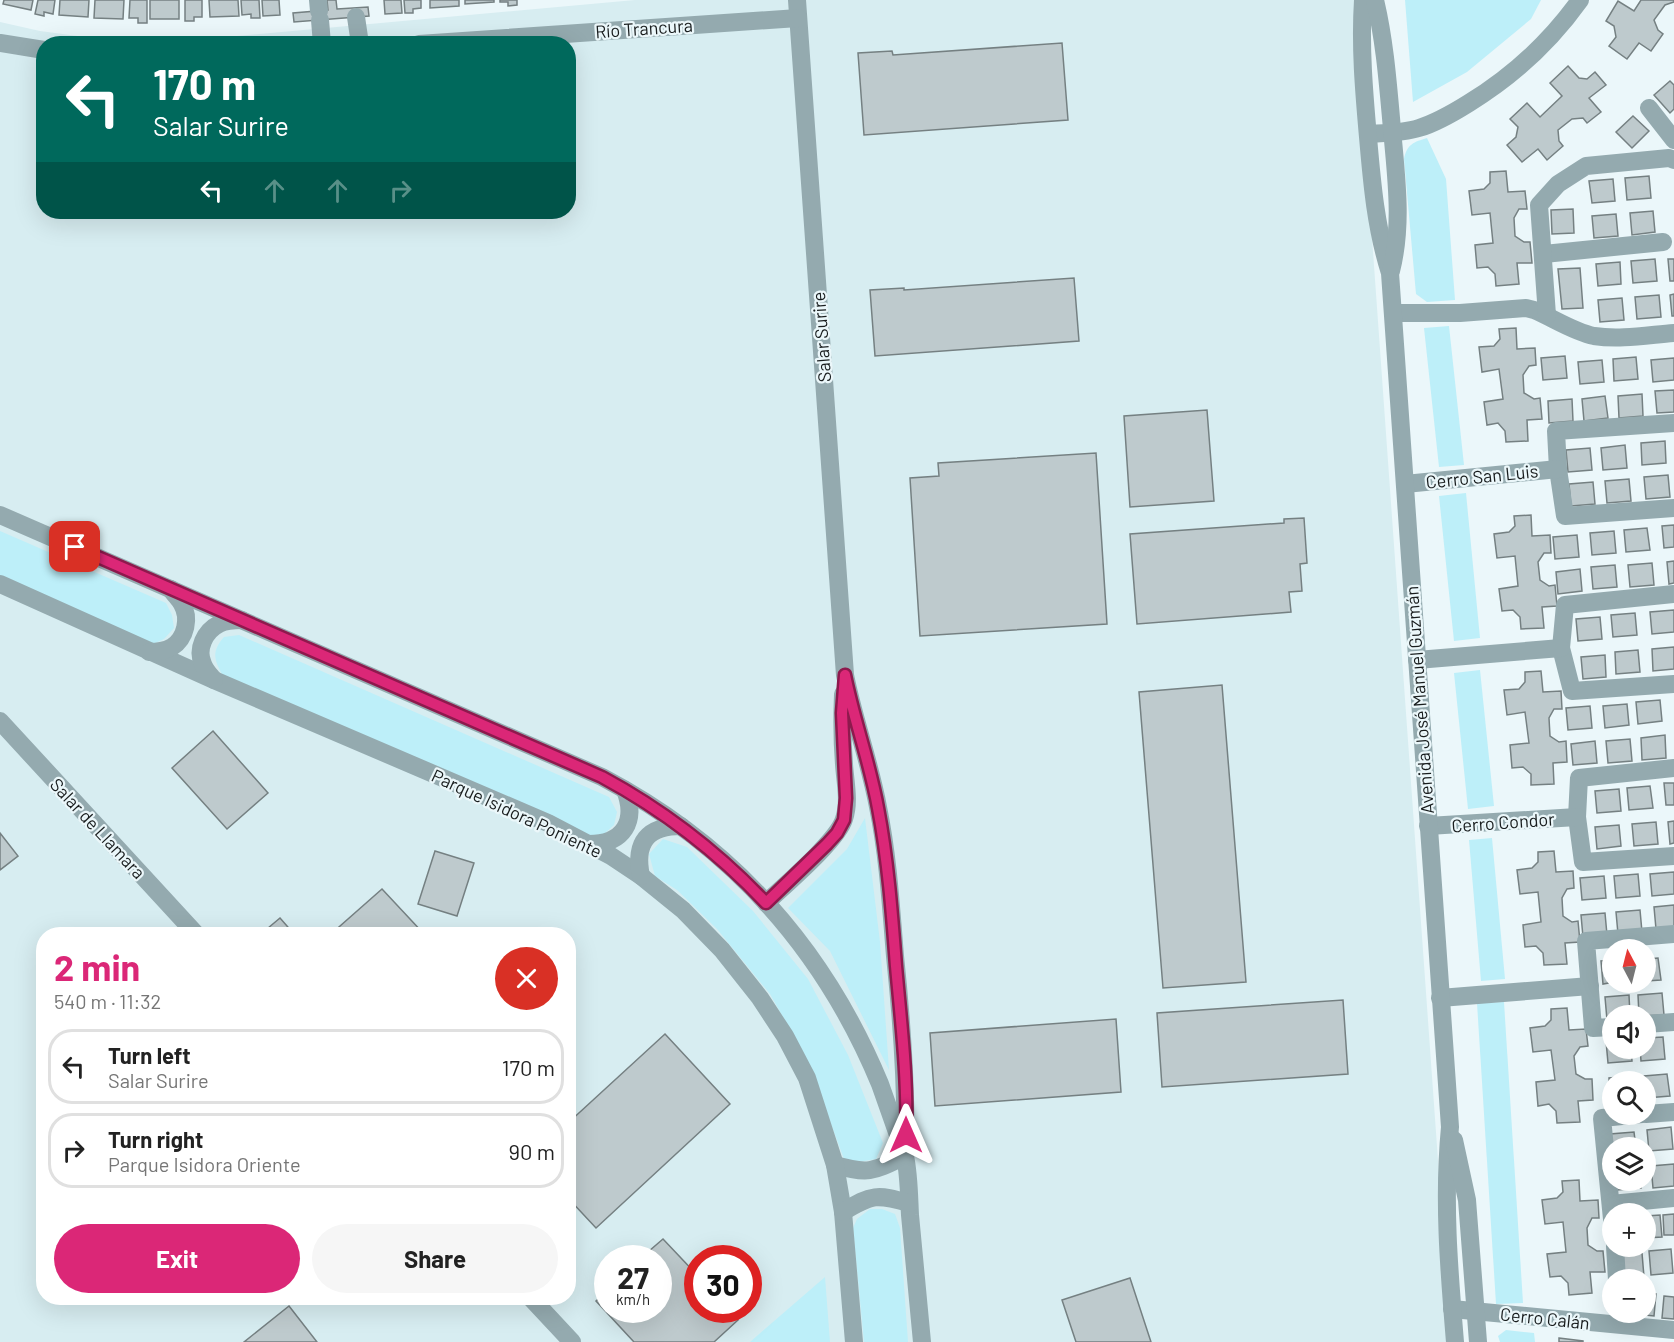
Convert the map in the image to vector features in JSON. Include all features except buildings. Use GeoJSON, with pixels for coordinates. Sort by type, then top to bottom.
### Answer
{"type":"FeatureCollection","features":[{"type":"Feature","properties":{"kind":"street","name":"Avenida José Manuel Guzmán"},"geometry":{"type":"LineString","coordinates":[[1363,0],[1362,61],[1375,210],[1390,273],[1450,1126],[1446,1202],[1455,1342]]}},
{"type":"Feature","properties":{"kind":"street","name":"Avenida José Manuel Guzmán"},"geometry":{"type":"LineString","coordinates":[[1375,0],[1384,46],[1399,218],[1390,273]]}},
{"type":"Feature","properties":{"kind":"street"},"geometry":{"type":"LineString","coordinates":[[1368,134],[1418,128],[1437,121],[1482,95],[1549,40],[1580,0]]}},
{"type":"Feature","properties":{"kind":"street"},"geometry":{"type":"LineString","coordinates":[[355,8],[359,36]]}},
{"type":"Feature","properties":{"kind":"street","name":"Río Trancura"},"geometry":{"type":"LineString","coordinates":[[505,36],[797,9]]}},
{"type":"Feature","properties":{"kind":"street","name":"Salar Surire"},"geometry":{"type":"LineString","coordinates":[[797,9],[845,675],[873,784],[885,850],[904,1067],[907,1113],[905,1156]]}},
{"type":"Feature","properties":{"kind":"street"},"geometry":{"type":"LineString","coordinates":[[318,10],[321,36]]}},
{"type":"Feature","properties":{"kind":"street"},"geometry":{"type":"LineString","coordinates":[[0,43],[36,49]]}},
{"type":"Feature","properties":{"kind":"street"},"geometry":{"type":"LineString","coordinates":[[1649,108],[1674,140]]}},
{"type":"Feature","properties":{"kind":"street"},"geometry":{"type":"LineString","coordinates":[[1547,315],[1539,205],[1558,184],[1586,166],[1669,158],[1674,160]]}},
{"type":"Feature","properties":{"kind":"street"},"geometry":{"type":"LineString","coordinates":[[1544,254],[1663,242]]}},
{"type":"Feature","properties":{"kind":"street"},"geometry":{"type":"LineString","coordinates":[[1393,313],[1460,313],[1515,308],[1534,310],[1594,336],[1617,337],[1674,333]]}},
{"type":"Feature","properties":{"kind":"street"},"geometry":{"type":"LineString","coordinates":[[1674,423],[1556,431],[1558,469],[1565,516],[1674,508]]}},
{"type":"Feature","properties":{"kind":"street","name":"Cerro San Luis"},"geometry":{"type":"LineString","coordinates":[[1405,484],[1558,469]]}},
{"type":"Feature","properties":{"kind":"street"},"geometry":{"type":"LineString","coordinates":[[0,514],[582,768],[625,789],[681,826],[724,860],[791,932],[822,974],[869,1058],[905,1156],[921,1342]]}},
{"type":"Feature","properties":{"kind":"street","name":"Parque Isidora Poniente"},"geometry":{"type":"LineString","coordinates":[[0,584],[149,652],[548,823],[589,844],[641,876],[683,910],[706,932],[760,998],[785,1036],[807,1078],[835,1165],[843,1212],[854,1342]]}},
{"type":"Feature","properties":{"kind":"street"},"geometry":{"type":"LineString","coordinates":[[149,652],[174,646],[184,632],[185,613],[182,604],[170,589]]}},
{"type":"Feature","properties":{"kind":"street"},"geometry":{"type":"LineString","coordinates":[[1674,594],[1565,605],[1561,648],[1572,691],[1674,684]]}},
{"type":"Feature","properties":{"kind":"street"},"geometry":{"type":"LineString","coordinates":[[214,680],[202,664],[200,656],[205,636],[220,623],[242,620]]}},
{"type":"Feature","properties":{"kind":"street"},"geometry":{"type":"LineString","coordinates":[[1417,660],[1561,648]]}},
{"type":"Feature","properties":{"kind":"street","name":"Salar Surire"},"geometry":{"type":"LineString","coordinates":[[766,903],[827,844],[837,833],[844,820],[846,798],[842,713],[845,675]]}},
{"type":"Feature","properties":{"kind":"street","name":"Salar de Llamara"},"geometry":{"type":"LineString","coordinates":[[0,721],[190,927]]}},
{"type":"Feature","properties":{"kind":"street"},"geometry":{"type":"LineString","coordinates":[[1674,768],[1579,778],[1577,817],[1583,862],[1674,856]]}},
{"type":"Feature","properties":{"kind":"street"},"geometry":{"type":"LineString","coordinates":[[589,844],[610,842],[623,831],[630,810],[625,789]]}},
{"type":"Feature","properties":{"kind":"street","name":"Cerro Condor"},"geometry":{"type":"LineString","coordinates":[[1428,826],[1577,817]]}},
{"type":"Feature","properties":{"kind":"street"},"geometry":{"type":"LineString","coordinates":[[641,876],[639,854],[647,836],[662,827],[681,826]]}},
{"type":"Feature","properties":{"kind":"street"},"geometry":{"type":"LineString","coordinates":[[1602,1028],[1593,1028],[1586,941],[1674,934]]}},
{"type":"Feature","properties":{"kind":"street"},"geometry":{"type":"LineString","coordinates":[[1440,998],[1590,986]]}},
{"type":"Feature","properties":{"kind":"street"},"geometry":{"type":"LineString","coordinates":[[1656,1023],[1674,1022]]}},
{"type":"Feature","properties":{"kind":"street"},"geometry":{"type":"LineString","coordinates":[[1656,1113],[1674,1112]]}},
{"type":"Feature","properties":{"kind":"street"},"geometry":{"type":"LineString","coordinates":[[1603,1125],[1611,1203]]}},
{"type":"Feature","properties":{"kind":"street","name":"Avenida José Manuel Guzmán"},"geometry":{"type":"LineString","coordinates":[[1450,1126],[1467,1200],[1478,1342]]}},
{"type":"Feature","properties":{"kind":"street"},"geometry":{"type":"LineString","coordinates":[[835,1165],[855,1171],[870,1171],[905,1156]]}},
{"type":"Feature","properties":{"kind":"street"},"geometry":{"type":"LineString","coordinates":[[843,1212],[866,1198],[875,1196],[884,1196],[909,1203]]}},
{"type":"Feature","properties":{"kind":"street"},"geometry":{"type":"LineString","coordinates":[[1650,1203],[1674,1198]]}},
{"type":"Feature","properties":{"kind":"street"},"geometry":{"type":"LineString","coordinates":[[538,1305],[572,1342]]}},
{"type":"Feature","properties":{"kind":"street","name":"Cerro Calán"},"geometry":{"type":"LineString","coordinates":[[1452,1309],[1504,1315],[1602,1318]]}},
{"type":"Feature","properties":{"kind":"street","name":"Cerro Calán"},"geometry":{"type":"LineString","coordinates":[[1640,1323],[1674,1330]]}},
{"type":"Feature","properties":{"kind":"shaded area"},"geometry":{"type":"Polygon","coordinates":[[[635,0],[1355,0],[1451,1342],[0,1342],[0,22],[78,36],[36,36],[36,219],[576,219],[576,36],[237,36],[635,0]]]}},
{"type":"Feature","properties":{"kind":"shaded area"},"geometry":{"type":"Polygon","coordinates":[[[1405,0],[1541,0],[1531,19],[1467,72],[1413,102],[1405,0]]]}},
{"type":"Feature","properties":{"kind":"shaded area"},"geometry":{"type":"Polygon","coordinates":[[[1427,138],[1446,179],[1455,300],[1427,302],[1416,294],[1404,159],[1412,144],[1427,138]]]}},
{"type":"Feature","properties":{"kind":"shaded area"},"geometry":{"type":"Polygon","coordinates":[[[1449,326],[1464,465],[1439,467],[1424,328],[1449,326]]]}},
{"type":"Feature","properties":{"kind":"shaded area"},"geometry":{"type":"Polygon","coordinates":[[[1466,493],[1480,638],[1454,641],[1439,496],[1466,493]]]}},
{"type":"Feature","properties":{"kind":"shaded area"},"geometry":{"type":"Polygon","coordinates":[[[0,531],[166,603],[172,615],[174,628],[164,639],[151,645],[0,580],[0,531]]]}},
{"type":"Feature","properties":{"kind":"shaded area"},"geometry":{"type":"Polygon","coordinates":[[[239,635],[609,797],[617,812],[614,825],[603,835],[586,836],[224,678],[216,662],[215,653],[224,637],[239,635]]]}},
{"type":"Feature","properties":{"kind":"shaded area"},"geometry":{"type":"Polygon","coordinates":[[[1480,670],[1494,806],[1468,809],[1454,673],[1480,670]]]}},
{"type":"Feature","properties":{"kind":"shaded area"},"geometry":{"type":"Polygon","coordinates":[[[865,818],[880,942],[889,1070],[830,951],[788,908],[847,849],[865,818]]]}},
{"type":"Feature","properties":{"kind":"shaded area"},"geometry":{"type":"Polygon","coordinates":[[[1492,838],[1505,979],[1481,981],[1469,840],[1492,838]]]}},
{"type":"Feature","properties":{"kind":"shaded area"},"geometry":{"type":"Polygon","coordinates":[[[663,839],[687,847],[753,911],[808,979],[848,1055],[883,1143],[876,1159],[858,1162],[844,1159],[807,1060],[770,994],[717,929],[677,890],[655,876],[649,854],[663,839]]]}},
{"type":"Feature","properties":{"kind":"shaded area"},"geometry":{"type":"Polygon","coordinates":[[[1504,1002],[1523,1303],[1496,1304],[1477,1003],[1504,1002]]]}},
{"type":"Feature","properties":{"kind":"shaded area"},"geometry":{"type":"Polygon","coordinates":[[[870,1209],[882,1209],[895,1214],[900,1228],[908,1342],[864,1342],[853,1228],[857,1219],[870,1209]]]}},
{"type":"Feature","properties":{"kind":"shaded area"},"geometry":{"type":"Polygon","coordinates":[[[825,1277],[830,1342],[750,1342],[825,1277]]]}},
{"type":"Feature","properties":{"kind":"shaded area"},"geometry":{"type":"Polygon","coordinates":[[[1506,1330],[1534,1333],[1535,1342],[1500,1342],[1498,1336],[1506,1330]]]}},
{"type":"Feature","properties":{"kind":"route"},"geometry":{"type":"LineString","coordinates":[[75,547],[602,777],[625,789],[704,843],[746,881],[766,903],[827,844],[837,833],[844,820],[846,798],[842,713],[845,675],[878,806],[888,869],[899,991],[907,1113],[906,1135]]}}]}
